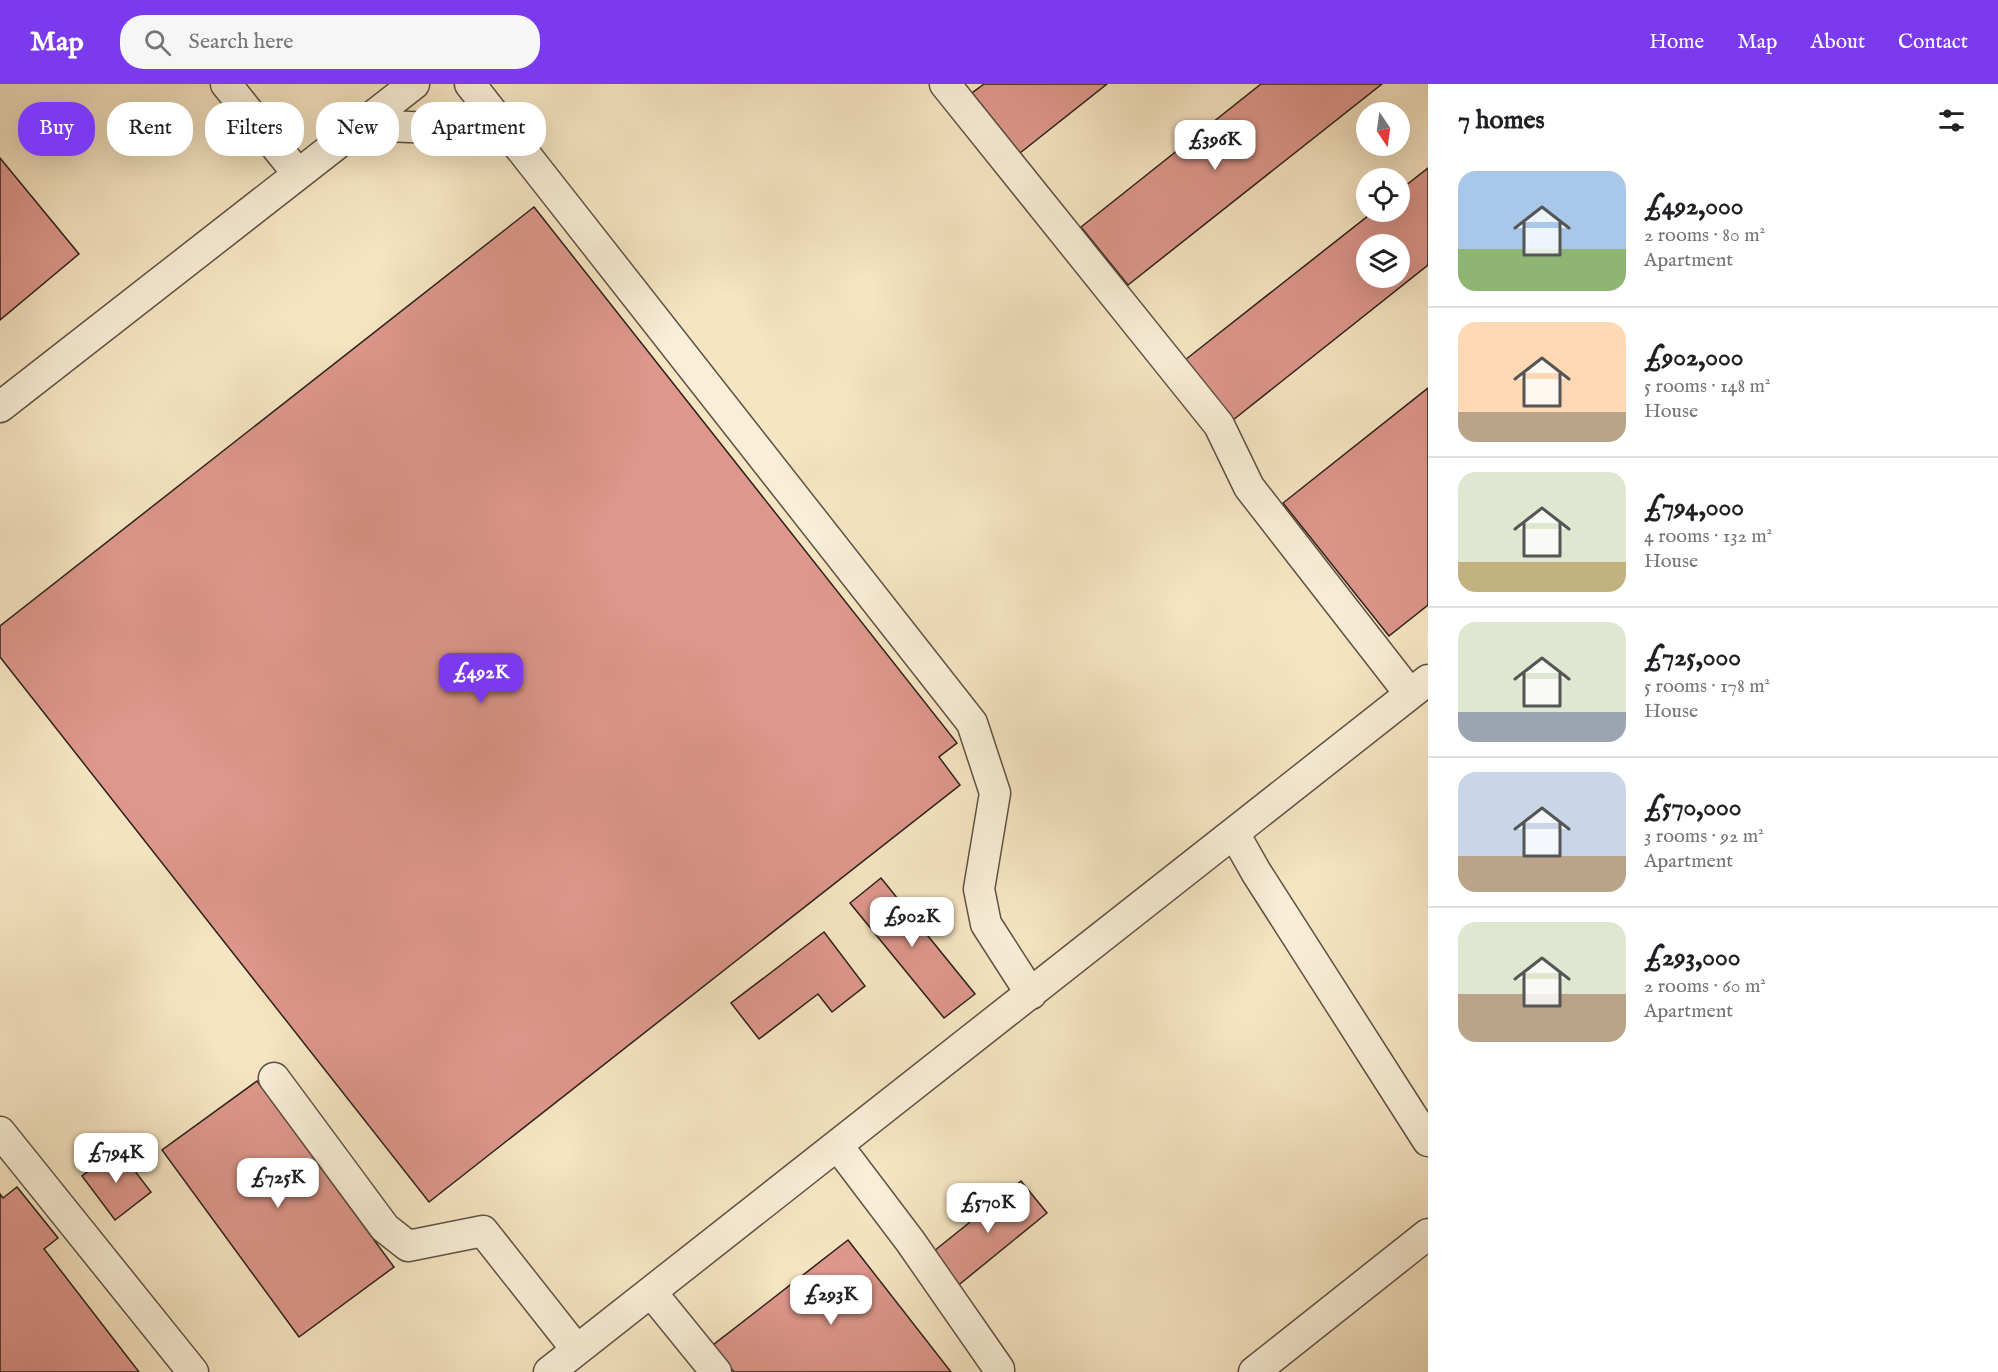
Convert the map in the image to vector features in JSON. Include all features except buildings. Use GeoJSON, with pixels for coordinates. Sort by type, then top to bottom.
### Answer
{"type":"FeatureCollection","features":[{"type":"Feature","properties":{"kind":"lane"},"geometry":{"type":"LineString","coordinates":[[226,84],[298,174]]}},
{"type":"Feature","properties":{"kind":"lane"},"geometry":{"type":"LineString","coordinates":[[391,102],[414,84]]}},
{"type":"Feature","properties":{"kind":"lane"},"geometry":{"type":"LineString","coordinates":[[470,84],[484,102]]}},
{"type":"Feature","properties":{"kind":"lane"},"geometry":{"type":"LineString","coordinates":[[549,1372],[1419,687],[1249,487],[1219,425],[945,84]]}},
{"type":"Feature","properties":{"kind":"lane"},"geometry":{"type":"LineString","coordinates":[[0,407],[321,156]]}},
{"type":"Feature","properties":{"kind":"lane"},"geometry":{"type":"LineString","coordinates":[[527,156],[972,723],[995,793],[979,889],[986,924],[1031,994]]}},
{"type":"Feature","properties":{"kind":"lane"},"geometry":{"type":"LineString","coordinates":[[1234,833],[1262,882],[1428,1141]]}},
{"type":"Feature","properties":{"kind":"lane"},"geometry":{"type":"LineString","coordinates":[[274,1078],[385,1228],[408,1246],[483,1231],[577,1350]]}},
{"type":"Feature","properties":{"kind":"lane"},"geometry":{"type":"LineString","coordinates":[[0,1132],[193,1372]]}},
{"type":"Feature","properties":{"kind":"lane"},"geometry":{"type":"LineString","coordinates":[[838,1146],[910,1241],[999,1372]]}},
{"type":"Feature","properties":{"kind":"lane"},"geometry":{"type":"LineString","coordinates":[[1254,1372],[1428,1234]]}},
{"type":"Feature","properties":{"kind":"lane"},"geometry":{"type":"LineString","coordinates":[[651,1292],[716,1372]]}}]}
